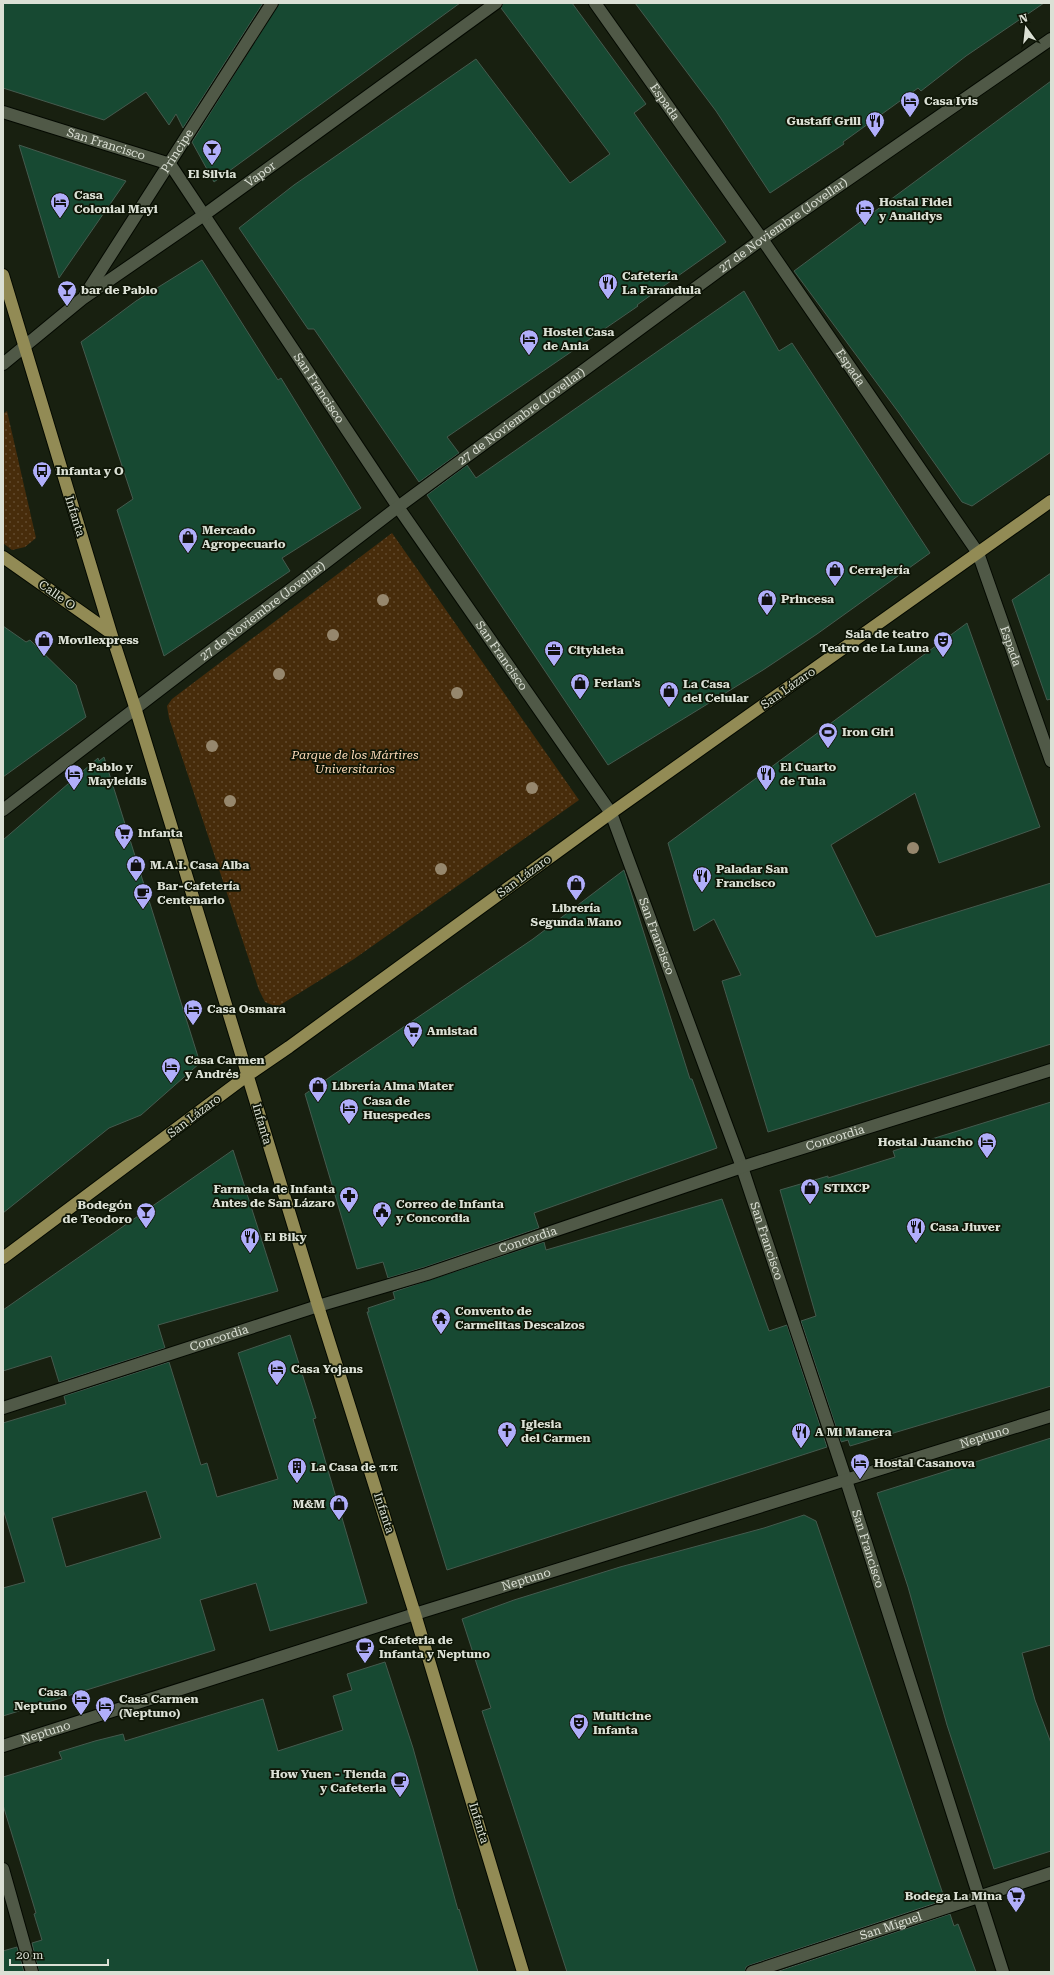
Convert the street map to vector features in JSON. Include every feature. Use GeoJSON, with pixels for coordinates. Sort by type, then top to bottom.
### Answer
{"type":"FeatureCollection","features":[{"type":"Feature","properties":{"kind":"main road","name":"Infanta"},"geometry":{"type":"LineString","coordinates":[[3,275],[111,633],[136,707],[318,1306],[415,1614],[524,1972]]}},
{"type":"Feature","properties":{"kind":"main road","name":"San Lázaro"},"geometry":{"type":"LineString","coordinates":[[3,1258],[248,1075],[296,1042],[611,813],[1051,501]]}},
{"type":"Feature","properties":{"kind":"main road","name":"Calle O"},"geometry":{"type":"LineString","coordinates":[[3,557],[111,633]]}},
{"type":"Feature","properties":{"kind":"street","name":"Principe"},"geometry":{"type":"LineString","coordinates":[[82,299],[272,3]]}},
{"type":"Feature","properties":{"kind":"street","name":"Vapor"},"geometry":{"type":"LineString","coordinates":[[3,364],[24,345],[82,299],[204,215],[496,3]]}},
{"type":"Feature","properties":{"kind":"street","name":"Espada"},"geometry":{"type":"LineString","coordinates":[[596,3],[762,239],[978,553],[1051,761]]}},
{"type":"Feature","properties":{"kind":"street","name":"27 de Noviembre (Jovellar)"},"geometry":{"type":"LineString","coordinates":[[3,810],[398,507],[762,239],[1051,39]]}},
{"type":"Feature","properties":{"kind":"street","name":"San Francisco"},"geometry":{"type":"LineString","coordinates":[[3,112],[170,164],[398,507],[611,813],[742,1168],[846,1480],[980,1895],[1003,1972]]}},
{"type":"Feature","properties":{"kind":"street","name":"Concordia"},"geometry":{"type":"LineString","coordinates":[[3,1408],[318,1306],[427,1274],[742,1168],[1051,1070]]}},
{"type":"Feature","properties":{"kind":"street","name":"Neptuno"},"geometry":{"type":"LineString","coordinates":[[3,1746],[415,1614],[1051,1416]]}},
{"type":"Feature","properties":{"kind":"street"},"geometry":{"type":"LineString","coordinates":[[3,1869],[32,1972]]}},
{"type":"Feature","properties":{"kind":"street","name":"San Miguel"},"geometry":{"type":"LineString","coordinates":[[752,1972],[980,1895],[1051,1873]]}},
{"type":"Feature","properties":{"kind":"green space"},"geometry":{"type":"Polygon","coordinates":[[[7,411],[36,538],[25,547],[12,550],[3,543],[3,414],[7,411]]]}},
{"type":"Feature","properties":{"kind":"green space","name":"Parque de los Mártires Universitarios"},"geometry":{"type":"Polygon","coordinates":[[[392,533],[579,800],[354,959],[277,1007],[265,1002],[259,990],[169,718],[167,706],[172,699],[392,533]]]}},
{"type":"Feature","properties":{"kind":"building"},"geometry":{"type":"Polygon","coordinates":[[[3,3],[263,3],[183,128],[176,114],[169,125],[146,92],[104,120],[3,88],[3,3]]]}},
{"type":"Feature","properties":{"kind":"building"},"geometry":{"type":"Polygon","coordinates":[[[279,3],[460,3],[214,182],[192,142],[279,3]]]}},
{"type":"Feature","properties":{"kind":"building"},"geometry":{"type":"Polygon","coordinates":[[[503,3],[572,3],[646,104],[634,113],[726,242],[637,305],[638,306],[447,437],[459,453],[419,482],[314,329],[308,329],[239,228],[294,185],[476,59],[570,183],[610,154],[501,8],[503,3]]]}},
{"type":"Feature","properties":{"kind":"building"},"geometry":{"type":"Polygon","coordinates":[[[635,3],[1044,3],[966,56],[921,91],[918,88],[843,142],[844,144],[770,193],[716,111],[635,3]]]}},
{"type":"Feature","properties":{"kind":"building"},"geometry":{"type":"Polygon","coordinates":[[[1051,81],[1051,452],[972,506],[962,502],[899,413],[794,271],[1051,81]]]}},
{"type":"Feature","properties":{"kind":"building"},"geometry":{"type":"Polygon","coordinates":[[[19,145],[126,181],[59,278],[19,145]]]}},
{"type":"Feature","properties":{"kind":"building"},"geometry":{"type":"Polygon","coordinates":[[[202,260],[278,380],[281,378],[361,508],[282,558],[290,571],[164,656],[117,510],[133,499],[81,342],[136,301],[202,260]]]}},
{"type":"Feature","properties":{"kind":"building"},"geometry":{"type":"Polygon","coordinates":[[[744,291],[779,351],[792,343],[930,553],[817,634],[763,670],[608,765],[427,495],[467,465],[476,478],[744,291]]]}},
{"type":"Feature","properties":{"kind":"building"},"geometry":{"type":"Polygon","coordinates":[[[1051,573],[1051,699],[1047,700],[1012,600],[1051,573]]]}},
{"type":"Feature","properties":{"kind":"building"},"geometry":{"type":"Polygon","coordinates":[[[967,623],[1040,827],[939,863],[915,793],[831,845],[876,937],[1051,883],[1051,1044],[768,1132],[722,981],[741,975],[714,919],[694,931],[668,843],[967,623]]]}},
{"type":"Feature","properties":{"kind":"building"},"geometry":{"type":"Polygon","coordinates":[[[3,626],[26,642],[30,640],[76,685],[86,717],[3,777],[3,626]]]}},
{"type":"Feature","properties":{"kind":"building"},"geometry":{"type":"Polygon","coordinates":[[[104,757],[200,1063],[141,1115],[109,1128],[3,1213],[3,840],[98,758],[99,761],[104,757]]]}},
{"type":"Feature","properties":{"kind":"building"},"geometry":{"type":"Polygon","coordinates":[[[624,870],[690,1079],[692,1079],[717,1148],[534,1213],[539,1228],[425,1267],[388,1278],[383,1262],[357,1269],[305,1094],[533,939],[624,870]]]}},
{"type":"Feature","properties":{"kind":"building"},"geometry":{"type":"Polygon","coordinates":[[[1051,1102],[1051,1386],[850,1446],[848,1440],[841,1442],[801,1321],[816,1316],[780,1190],[828,1176],[828,1178],[895,1157],[893,1151],[1051,1102]]]}},
{"type":"Feature","properties":{"kind":"building"},"geometry":{"type":"Polygon","coordinates":[[[233,1150],[278,1291],[158,1325],[165,1348],[59,1382],[51,1356],[3,1371],[3,1310],[233,1150]]]}},
{"type":"Feature","properties":{"kind":"building"},"geometry":{"type":"Polygon","coordinates":[[[722,1199],[769,1331],[787,1325],[827,1447],[447,1570],[367,1312],[369,1312],[368,1308],[395,1299],[393,1292],[544,1242],[546,1250],[722,1199]]]}},
{"type":"Feature","properties":{"kind":"building"},"geometry":{"type":"Polygon","coordinates":[[[290,1335],[316,1418],[313,1419],[367,1603],[270,1631],[256,1583],[200,1600],[215,1650],[3,1716],[3,1588],[25,1582],[3,1509],[3,1423],[66,1404],[64,1396],[169,1362],[201,1465],[207,1463],[217,1497],[278,1479],[238,1353],[290,1335]],[[146,1491],[52,1518],[66,1567],[161,1538],[146,1491]]]}},
{"type":"Feature","properties":{"kind":"building"},"geometry":{"type":"Polygon","coordinates":[[[1051,1438],[1051,1645],[1022,1653],[1035,1700],[1051,1743],[1051,1851],[994,1869],[947,1725],[908,1587],[877,1493],[1051,1438]]]}},
{"type":"Feature","properties":{"kind":"building"},"geometry":{"type":"Polygon","coordinates":[[[804,1515],[816,1521],[945,1900],[750,1965],[746,1967],[745,1972],[567,1972],[482,1711],[491,1708],[462,1619],[514,1600],[620,1567],[764,1528],[804,1515]]]}},
{"type":"Feature","properties":{"kind":"building"},"geometry":{"type":"Polygon","coordinates":[[[385,1662],[413,1748],[458,1910],[459,1909],[478,1972],[39,1972],[32,1943],[42,1940],[34,1914],[36,1913],[3,1805],[3,1777],[62,1759],[59,1752],[95,1741],[123,1734],[125,1741],[263,1699],[278,1751],[343,1730],[333,1696],[352,1690],[347,1674],[385,1662]]]}},
{"type":"Feature","properties":{"kind":"building"},"geometry":{"type":"Polygon","coordinates":[[[950,1914],[954,1926],[958,1924],[976,1972],[776,1972],[950,1914]]]}},
{"type":"Feature","properties":{"kind":"building"},"geometry":{"type":"Polygon","coordinates":[[[17,1947],[24,1972],[3,1972],[3,1951],[17,1947]]]}},
{"type":"Feature","properties":{"kind":"place","name":"Casa Ivis"},"geometry":{"type":"Point","coordinates":[910,118]}},
{"type":"Feature","properties":{"kind":"place","name":"Gustaff Grill"},"geometry":{"type":"Point","coordinates":[875,138]}},
{"type":"Feature","properties":{"kind":"place","name":"El Silvia"},"geometry":{"type":"Point","coordinates":[212,166]}},
{"type":"Feature","properties":{"kind":"place","name":"Casa Colonial Mayi"},"geometry":{"type":"Point","coordinates":[60,219]}},
{"type":"Feature","properties":{"kind":"place","name":"Hostal Fidel y Analidys"},"geometry":{"type":"Point","coordinates":[865,226]}},
{"type":"Feature","properties":{"kind":"place","name":"Cafetería La Farandula"},"geometry":{"type":"Point","coordinates":[608,300]}},
{"type":"Feature","properties":{"kind":"place","name":"bar de Pablo"},"geometry":{"type":"Point","coordinates":[67,307]}},
{"type":"Feature","properties":{"kind":"place","name":"Hostel Casa de Ania"},"geometry":{"type":"Point","coordinates":[529,356]}},
{"type":"Feature","properties":{"kind":"place","name":"Infanta y O"},"geometry":{"type":"Point","coordinates":[42,488]}},
{"type":"Feature","properties":{"kind":"place","name":"Mercado Agropecuario"},"geometry":{"type":"Point","coordinates":[188,554]}},
{"type":"Feature","properties":{"kind":"place","name":"Cerrajería"},"geometry":{"type":"Point","coordinates":[835,587]}},
{"type":"Feature","properties":{"kind":"place","name":"Princesa"},"geometry":{"type":"Point","coordinates":[767,616]}},
{"type":"Feature","properties":{"kind":"place","name":"Movilexpress"},"geometry":{"type":"Point","coordinates":[44,657]}},
{"type":"Feature","properties":{"kind":"place","name":"Sala de teatro Teatro de La Luna"},"geometry":{"type":"Point","coordinates":[943,658]}},
{"type":"Feature","properties":{"kind":"place","name":"Citykleta"},"geometry":{"type":"Point","coordinates":[554,667]}},
{"type":"Feature","properties":{"kind":"place","name":"Ferlan's"},"geometry":{"type":"Point","coordinates":[580,700]}},
{"type":"Feature","properties":{"kind":"place","name":"La Casa del Celular"},"geometry":{"type":"Point","coordinates":[669,708]}},
{"type":"Feature","properties":{"kind":"place","name":"Iron Girl"},"geometry":{"type":"Point","coordinates":[828,749]}},
{"type":"Feature","properties":{"kind":"place","name":"Pablo y Mayleidis"},"geometry":{"type":"Point","coordinates":[74,791]}},
{"type":"Feature","properties":{"kind":"place","name":"El Cuarto de Tula"},"geometry":{"type":"Point","coordinates":[766,791]}},
{"type":"Feature","properties":{"kind":"place","name":"Infanta"},"geometry":{"type":"Point","coordinates":[124,850]}},
{"type":"Feature","properties":{"kind":"place","name":"M.A.I. Casa Alba"},"geometry":{"type":"Point","coordinates":[136,882]}},
{"type":"Feature","properties":{"kind":"place","name":"Paladar San Francisco"},"geometry":{"type":"Point","coordinates":[702,893]}},
{"type":"Feature","properties":{"kind":"place","name":"Librería Segunda Mano"},"geometry":{"type":"Point","coordinates":[576,901]}},
{"type":"Feature","properties":{"kind":"place","name":"Bar-Cafetería Centenario"},"geometry":{"type":"Point","coordinates":[143,910]}},
{"type":"Feature","properties":{"kind":"place","name":"Casa Osmara"},"geometry":{"type":"Point","coordinates":[193,1026]}},
{"type":"Feature","properties":{"kind":"place","name":"Amistad"},"geometry":{"type":"Point","coordinates":[413,1048]}},
{"type":"Feature","properties":{"kind":"place","name":"Casa Carmen y Andrés"},"geometry":{"type":"Point","coordinates":[171,1084]}},
{"type":"Feature","properties":{"kind":"place","name":"Librería Alma Mater"},"geometry":{"type":"Point","coordinates":[318,1103]}},
{"type":"Feature","properties":{"kind":"place","name":"Casa de Huespedes"},"geometry":{"type":"Point","coordinates":[349,1125]}},
{"type":"Feature","properties":{"kind":"place","name":"Hostal Juancho"},"geometry":{"type":"Point","coordinates":[987,1159]}},
{"type":"Feature","properties":{"kind":"place","name":"STIXCP"},"geometry":{"type":"Point","coordinates":[810,1205]}},
{"type":"Feature","properties":{"kind":"place","name":"Farmacia de Infanta Antes de San Lázaro"},"geometry":{"type":"Point","coordinates":[349,1213]}},
{"type":"Feature","properties":{"kind":"place","name":"Correo de Infanta y Concordia"},"geometry":{"type":"Point","coordinates":[382,1228]}},
{"type":"Feature","properties":{"kind":"place","name":"Bodegón de Teodoro"},"geometry":{"type":"Point","coordinates":[146,1229]}},
{"type":"Feature","properties":{"kind":"place","name":"Casa Jiuver"},"geometry":{"type":"Point","coordinates":[916,1244]}},
{"type":"Feature","properties":{"kind":"place","name":"El Biky"},"geometry":{"type":"Point","coordinates":[250,1254]}},
{"type":"Feature","properties":{"kind":"place","name":"Convento de Carmelitas Descalzos"},"geometry":{"type":"Point","coordinates":[441,1335]}},
{"type":"Feature","properties":{"kind":"place","name":"Casa Yojans"},"geometry":{"type":"Point","coordinates":[277,1386]}},
{"type":"Feature","properties":{"kind":"place","name":"Iglesia del Carmen"},"geometry":{"type":"Point","coordinates":[507,1448]}},
{"type":"Feature","properties":{"kind":"place","name":"A Mi Manera"},"geometry":{"type":"Point","coordinates":[801,1449]}},
{"type":"Feature","properties":{"kind":"place","name":"Hostal Casanova"},"geometry":{"type":"Point","coordinates":[860,1480]}},
{"type":"Feature","properties":{"kind":"place","name":"La Casa de ππ"},"geometry":{"type":"Point","coordinates":[297,1484]}},
{"type":"Feature","properties":{"kind":"place","name":"M&M"},"geometry":{"type":"Point","coordinates":[339,1521]}},
{"type":"Feature","properties":{"kind":"place","name":"Cafeteria de Infanta y Neptuno"},"geometry":{"type":"Point","coordinates":[365,1664]}},
{"type":"Feature","properties":{"kind":"place","name":"Casa Neptuno"},"geometry":{"type":"Point","coordinates":[81,1716]}},
{"type":"Feature","properties":{"kind":"place","name":"Casa Carmen (Neptuno)"},"geometry":{"type":"Point","coordinates":[105,1723]}},
{"type":"Feature","properties":{"kind":"place","name":"Multicine Infanta"},"geometry":{"type":"Point","coordinates":[579,1740]}},
{"type":"Feature","properties":{"kind":"place","name":"How Yuen - Tienda y Cafeteria"},"geometry":{"type":"Point","coordinates":[400,1798]}},
{"type":"Feature","properties":{"kind":"place","name":"Bodega La Mina"},"geometry":{"type":"Point","coordinates":[1016,1913]}}]}
